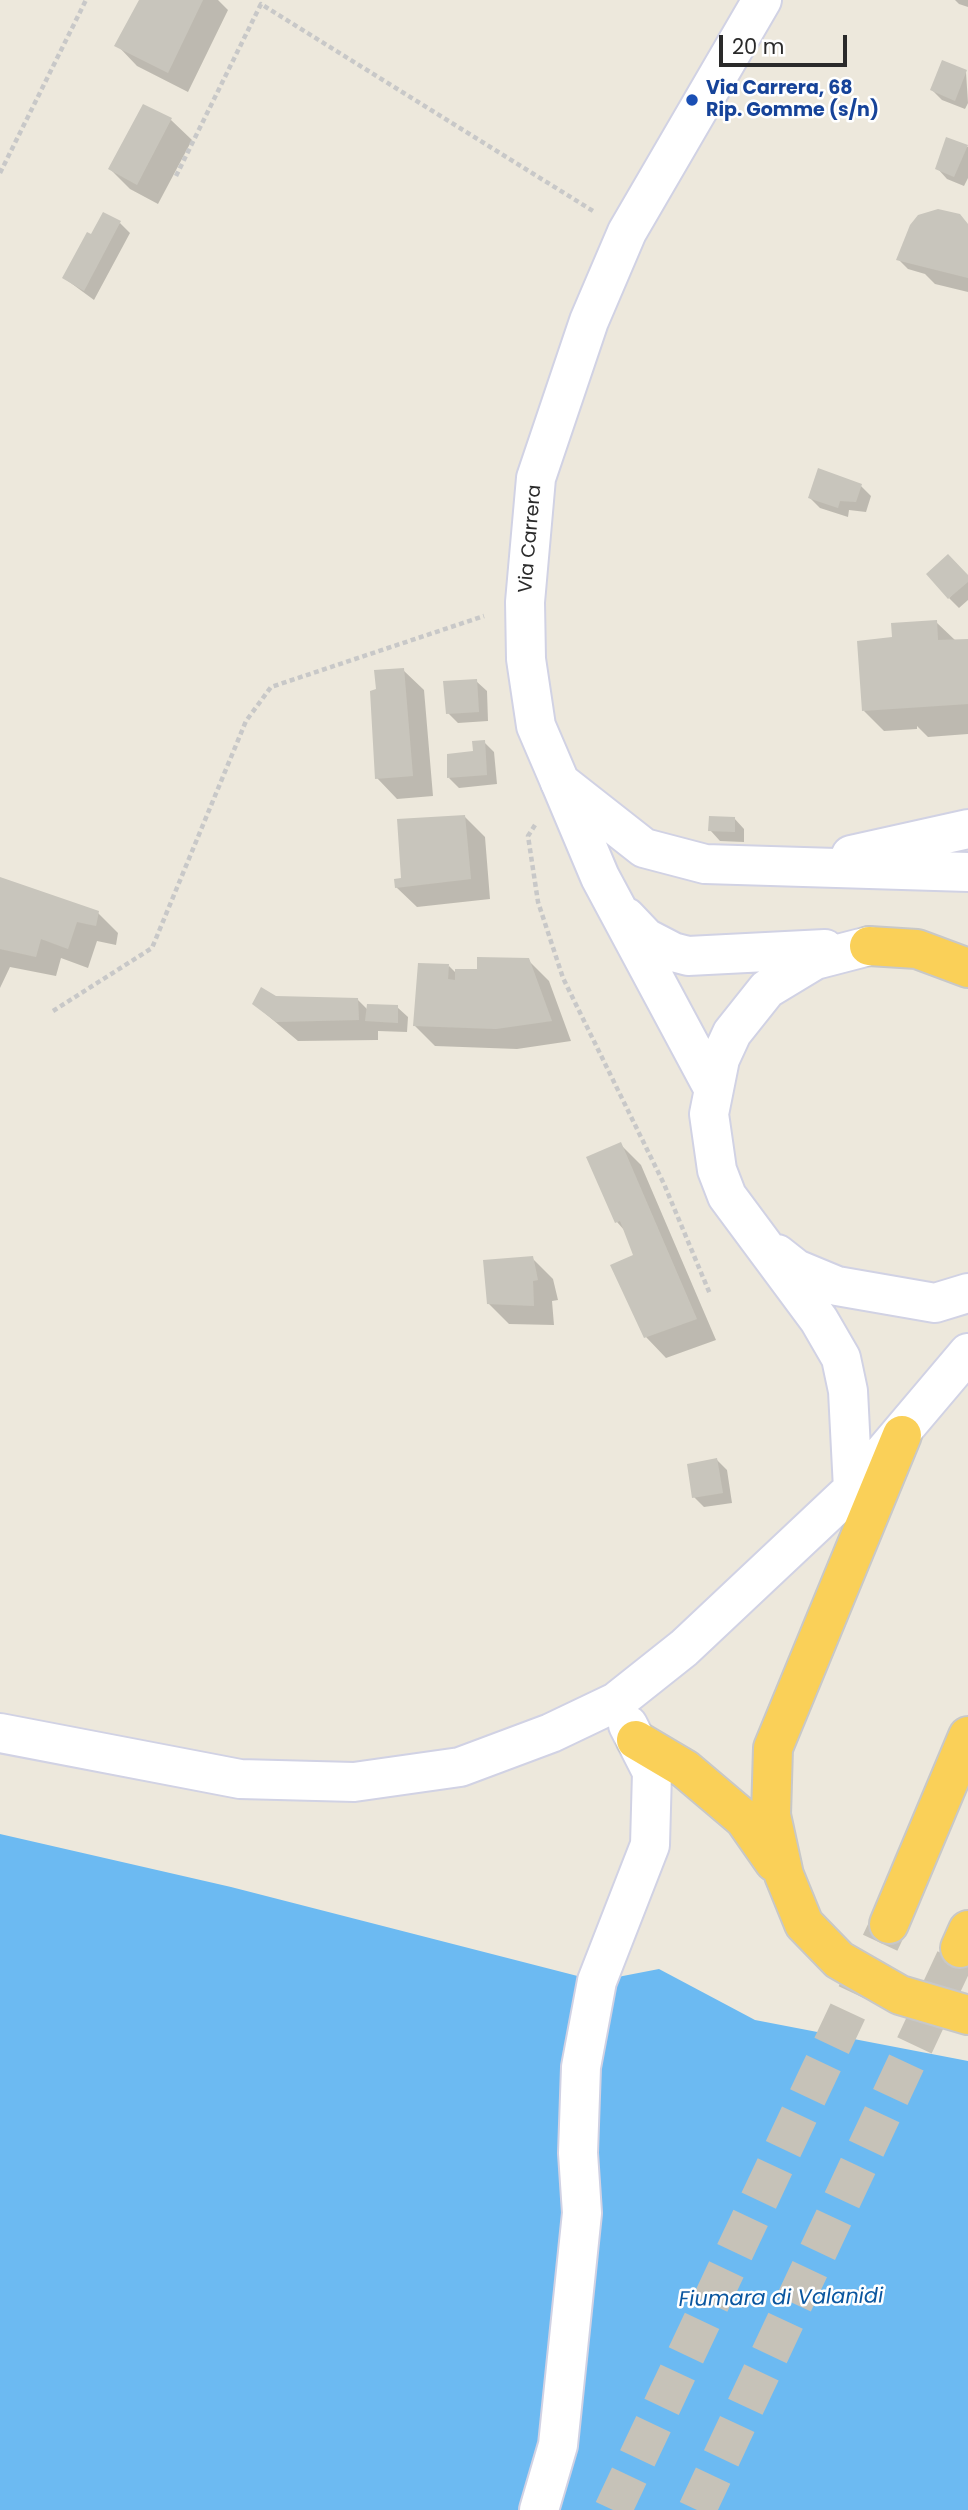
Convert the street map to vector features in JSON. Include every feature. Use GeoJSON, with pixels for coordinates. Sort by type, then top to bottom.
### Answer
{"type":"FeatureCollection","features":[{"type":"Feature","properties":{"kind":"highway"},"geometry":{"type":"LineString","coordinates":[[869,946],[917,949],[968,968]]}},
{"type":"Feature","properties":{"kind":"highway"},"geometry":{"type":"LineString","coordinates":[[902,1435],[773,1748],[771,1815],[784,1875],[804,1924],[839,1960],[900,1995],[968,2015]]}},
{"type":"Feature","properties":{"kind":"highway"},"geometry":{"type":"LineString","coordinates":[[946,1792],[968,1724]]}},
{"type":"Feature","properties":{"kind":"highway"},"geometry":{"type":"LineString","coordinates":[[889,1924],[968,1736]]}},
{"type":"Feature","properties":{"kind":"highway"},"geometry":{"type":"LineString","coordinates":[[636,1740],[685,1769],[744,1819],[784,1875]]}},
{"type":"Feature","properties":{"kind":"street","name":"Via Carrera"},"geometry":{"type":"LineString","coordinates":[[762,0],[626,232],[589,321],[536,478],[525,602],[526,659],[536,726],[561,782],[644,848],[705,864],[794,868]]}},
{"type":"Feature","properties":{"kind":"street"},"geometry":{"type":"LineString","coordinates":[[561,782],[600,877],[712,1086]]}},
{"type":"Feature","properties":{"kind":"street"},"geometry":{"type":"LineString","coordinates":[[794,868],[968,829]]}},
{"type":"Feature","properties":{"kind":"street"},"geometry":{"type":"LineString","coordinates":[[794,868],[968,872]]}},
{"type":"Feature","properties":{"kind":"street"},"geometry":{"type":"LineString","coordinates":[[600,877],[635,927],[646,938],[673,952],[704,957],[869,946]]}},
{"type":"Feature","properties":{"kind":"street"},"geometry":{"type":"LineString","coordinates":[[853,1489],[848,1391],[841,1358],[819,1320],[727,1196],[717,1170],[709,1114],[712,1086],[732,1033],[767,989],[815,960],[869,946]]}},
{"type":"Feature","properties":{"kind":"street"},"geometry":{"type":"LineString","coordinates":[[764,1245],[796,1269],[837,1286],[935,1303],[968,1293]]}},
{"type":"Feature","properties":{"kind":"street"},"geometry":{"type":"LineString","coordinates":[[0,1733],[240,1779],[354,1782],[460,1767],[551,1733],[616,1702],[684,1647],[853,1489],[902,1435],[968,1353]]}},
{"type":"Feature","properties":{"kind":"street"},"geometry":{"type":"LineString","coordinates":[[539,2510],[558,2445],[582,2213],[579,2153],[581,2067],[597,1981],[650,1845],[652,1772],[616,1702]]}},
{"type":"Feature","properties":{"kind":"path"},"geometry":{"type":"LineString","coordinates":[[0,173],[86,0]]}},
{"type":"Feature","properties":{"kind":"path"},"geometry":{"type":"LineString","coordinates":[[176,176],[261,4],[626,232]]}},
{"type":"Feature","properties":{"kind":"path"},"geometry":{"type":"LineString","coordinates":[[53,1011],[152,948],[246,721],[271,687],[525,602]]}},
{"type":"Feature","properties":{"kind":"path"},"geometry":{"type":"LineString","coordinates":[[561,782],[528,836],[538,902],[563,978],[664,1184],[710,1294]]}},
{"type":"Feature","properties":{"kind":"water","name":"Fiumara di Valanidi"},"geometry":{"type":"Polygon","coordinates":[[[0,1834],[231,1887],[597,1981],[659,1969],[755,2020],[968,2061],[968,2510],[0,2510],[0,1834]]]}},
{"type":"Feature","properties":{"kind":"building"},"geometry":{"type":"Polygon","coordinates":[[[139,0],[203,0],[168,73],[114,46],[139,0]]]}},
{"type":"Feature","properties":{"kind":"building"},"geometry":{"type":"Polygon","coordinates":[[[942,60],[967,70],[955,101],[930,90],[942,60]]]}},
{"type":"Feature","properties":{"kind":"building"},"geometry":{"type":"Polygon","coordinates":[[[143,104],[172,118],[137,185],[108,169],[143,104]]]}},
{"type":"Feature","properties":{"kind":"building"},"geometry":{"type":"Polygon","coordinates":[[[946,137],[968,145],[954,177],[935,169],[946,137]]]}},
{"type":"Feature","properties":{"kind":"building"},"geometry":{"type":"Polygon","coordinates":[[[938,209],[960,214],[968,224],[968,278],[896,260],[910,225],[918,215],[938,209]]]}},
{"type":"Feature","properties":{"kind":"building"},"geometry":{"type":"Polygon","coordinates":[[[103,212],[121,221],[84,291],[62,278],[87,232],[91,234],[103,212]]]}},
{"type":"Feature","properties":{"kind":"building"},"geometry":{"type":"Polygon","coordinates":[[[818,468],[862,484],[856,502],[840,501],[838,508],[808,498],[818,468]]]}},
{"type":"Feature","properties":{"kind":"building"},"geometry":{"type":"Polygon","coordinates":[[[948,554],[968,575],[968,582],[948,599],[926,574],[948,554]]]}},
{"type":"Feature","properties":{"kind":"building"},"geometry":{"type":"Polygon","coordinates":[[[937,620],[938,640],[968,639],[968,704],[862,711],[857,641],[892,637],[891,623],[937,620]]]}},
{"type":"Feature","properties":{"kind":"building"},"geometry":{"type":"Polygon","coordinates":[[[404,668],[413,776],[375,779],[370,691],[376,689],[374,670],[404,668]]]}},
{"type":"Feature","properties":{"kind":"building"},"geometry":{"type":"Polygon","coordinates":[[[477,679],[479,712],[446,714],[443,681],[477,679]]]}},
{"type":"Feature","properties":{"kind":"building"},"geometry":{"type":"Polygon","coordinates":[[[485,740],[487,775],[447,778],[447,754],[473,751],[472,741],[485,740]]]}},
{"type":"Feature","properties":{"kind":"building"},"geometry":{"type":"Polygon","coordinates":[[[465,815],[471,879],[395,888],[394,879],[401,878],[397,819],[465,815]]]}},
{"type":"Feature","properties":{"kind":"building"},"geometry":{"type":"Polygon","coordinates":[[[709,816],[735,817],[735,832],[708,831],[709,816]]]}},
{"type":"Feature","properties":{"kind":"building"},"geometry":{"type":"Polygon","coordinates":[[[0,877],[99,911],[96,926],[77,922],[68,949],[41,939],[36,957],[0,949],[0,877]]]}},
{"type":"Feature","properties":{"kind":"building"},"geometry":{"type":"Polygon","coordinates":[[[477,957],[529,958],[552,1021],[496,1029],[413,1026],[418,963],[449,964],[448,979],[455,980],[455,969],[477,969],[477,957]]]}},
{"type":"Feature","properties":{"kind":"building"},"geometry":{"type":"Polygon","coordinates":[[[261,987],[276,996],[358,998],[359,1020],[276,1022],[252,1004],[261,987]]]}},
{"type":"Feature","properties":{"kind":"building"},"geometry":{"type":"Polygon","coordinates":[[[367,1004],[398,1005],[398,1023],[365,1021],[367,1004]]]}},
{"type":"Feature","properties":{"kind":"building"},"geometry":{"type":"Polygon","coordinates":[[[621,1142],[697,1319],[644,1338],[610,1265],[633,1255],[620,1221],[615,1223],[586,1157],[621,1142]]]}},
{"type":"Feature","properties":{"kind":"building"},"geometry":{"type":"Polygon","coordinates":[[[533,1256],[538,1280],[533,1281],[534,1306],[487,1304],[483,1260],[533,1256]]]}},
{"type":"Feature","properties":{"kind":"building"},"geometry":{"type":"Polygon","coordinates":[[[717,1458],[723,1493],[692,1498],[687,1464],[717,1458]]]}},
{"type":"Feature","properties":{"kind":"tunnel"},"geometry":{"type":"LineString","coordinates":[[613,2510],[889,1924]]}},
{"type":"Feature","properties":{"kind":"tunnel"},"geometry":{"type":"LineString","coordinates":[[697,2510],[960,1948]]}},
{"type":"Feature","properties":{"kind":"place","name":"Via Carrera, 68 Rip. Gomme (s/n)"},"geometry":{"type":"Point","coordinates":[692,100]}}]}
